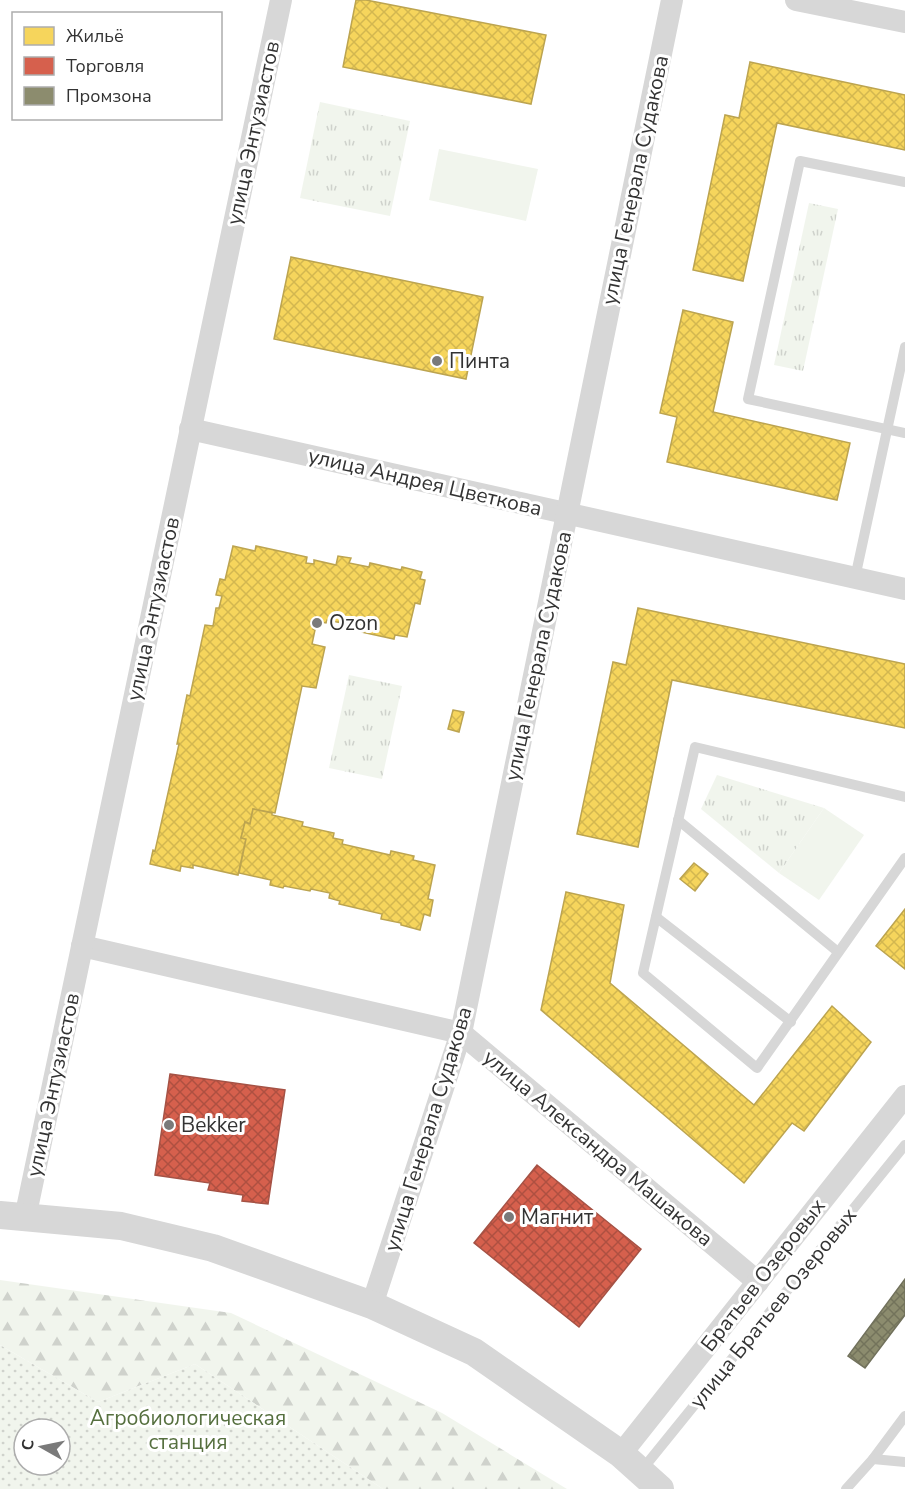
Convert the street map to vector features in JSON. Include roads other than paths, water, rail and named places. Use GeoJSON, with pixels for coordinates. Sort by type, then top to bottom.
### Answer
{"type":"FeatureCollection","features":[{"type":"Feature","properties":{"kind":"street","name":"улица Энтузиастов"},"geometry":{"type":"LineString","coordinates":[[12,1216],[82,946],[281,0]]}},
{"type":"Feature","properties":{"kind":"street","name":"улица Генерала Судакова"},"geometry":{"type":"LineString","coordinates":[[372,1305],[461,1033],[672,0]]}},
{"type":"Feature","properties":{"kind":"street"},"geometry":{"type":"LineString","coordinates":[[796,0],[905,22]]}},
{"type":"Feature","properties":{"kind":"street","name":"улица Андрея Цветкова"},"geometry":{"type":"LineString","coordinates":[[190,429],[905,589]]}},
{"type":"Feature","properties":{"kind":"street","name":"улица Александра Машакова"},"geometry":{"type":"LineString","coordinates":[[82,946],[461,1033],[758,1282]]}},
{"type":"Feature","properties":{"kind":"street","name":"Братьев Озеровых"},"geometry":{"type":"LineString","coordinates":[[641,1471],[758,1282],[905,1096]]}},
{"type":"Feature","properties":{"kind":"street"},"geometry":{"type":"LineString","coordinates":[[12,1216],[121,1226],[213,1248],[372,1305],[474,1352],[641,1471]]}},
{"type":"Feature","properties":{"kind":"lane"},"geometry":{"type":"LineString","coordinates":[[905,182],[800,161],[748,399],[905,433]]}},
{"type":"Feature","properties":{"kind":"lane"},"geometry":{"type":"LineString","coordinates":[[855,578],[905,347]]}},
{"type":"Feature","properties":{"kind":"lane"},"geometry":{"type":"LineString","coordinates":[[905,797],[695,747],[643,973],[757,1068],[905,858]]}},
{"type":"Feature","properties":{"kind":"lane"},"geometry":{"type":"LineString","coordinates":[[678,820],[838,952]]}},
{"type":"Feature","properties":{"kind":"lane"},"geometry":{"type":"LineString","coordinates":[[656,916],[791,1022]]}},
{"type":"Feature","properties":{"kind":"lane","name":"улица Братьев Озеровых"},"geometry":{"type":"LineString","coordinates":[[641,1471],[905,1145]]}},
{"type":"Feature","properties":{"kind":"lane"},"geometry":{"type":"LineString","coordinates":[[846,1489],[873,1459],[905,1416]]}},
{"type":"Feature","properties":{"kind":"lane"},"geometry":{"type":"LineString","coordinates":[[873,1459],[905,1462]]}},
{"type":"Feature","properties":{"kind":"place","name":"Пинта"},"geometry":{"type":"Point","coordinates":[437,361]}},
{"type":"Feature","properties":{"kind":"place","name":"Ozon"},"geometry":{"type":"Point","coordinates":[317,623]}},
{"type":"Feature","properties":{"kind":"place","name":"Bekker"},"geometry":{"type":"Point","coordinates":[169,1125]}},
{"type":"Feature","properties":{"kind":"place","name":"Магнит"},"geometry":{"type":"Point","coordinates":[509,1217]}},
{"type":"Feature","properties":{"kind":"park label","name":"Агробиологическая станция"},"geometry":{"type":"Point","coordinates":[188,1430]}}]}
